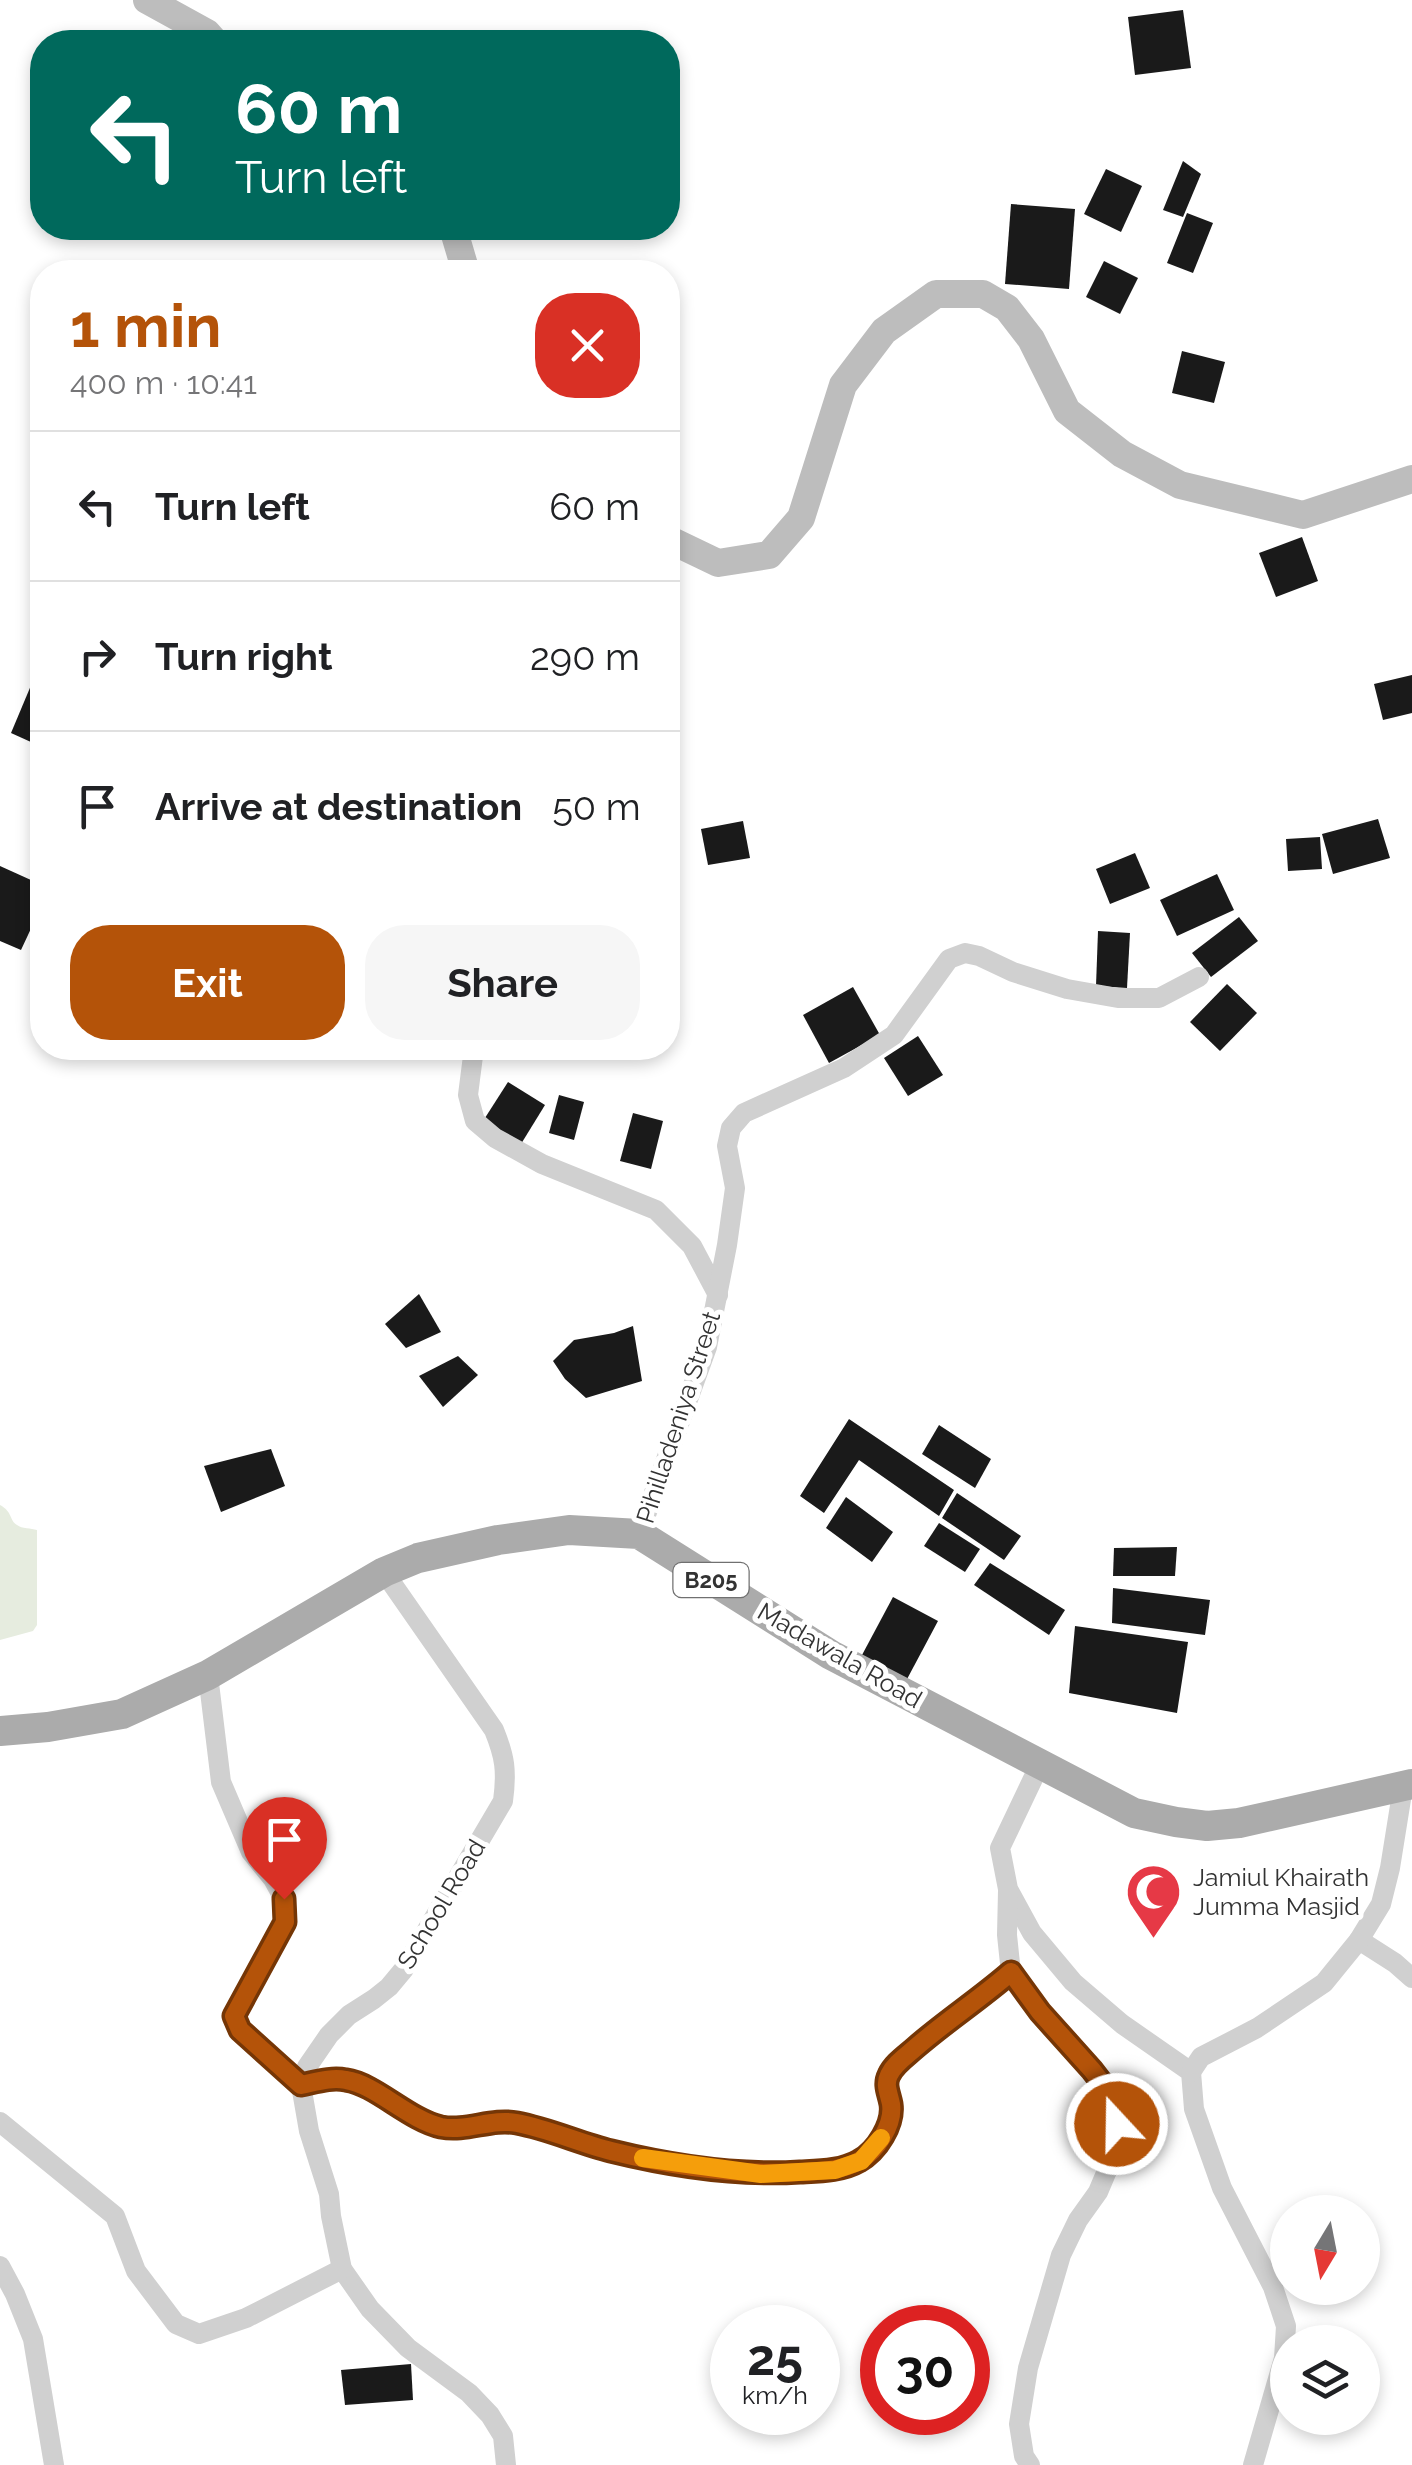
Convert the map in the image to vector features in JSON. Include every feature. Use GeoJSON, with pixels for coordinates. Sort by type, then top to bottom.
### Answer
{"type":"FeatureCollection","features":[{"type":"Feature","properties":{"kind":"main road","name":"Madawala Road"},"geometry":{"type":"LineString","coordinates":[[0,1731],[122,1714],[208,1675],[384,1572],[418,1558],[498,1540],[569,1530],[638,1534],[831,1655],[1134,1813],[1207,1826],[1239,1823],[1407,1786]]}},
{"type":"Feature","properties":{"kind":"street"},"geometry":{"type":"LineString","coordinates":[[148,0],[202,30]]}},
{"type":"Feature","properties":{"kind":"street"},"geometry":{"type":"LineString","coordinates":[[680,545],[718,563],[769,556],[801,518],[843,385],[884,331],[936,294],[983,294],[1007,308],[1031,339],[1067,411],[1122,454],[1180,485],[1303,515],[1412,479]]}},
{"type":"Feature","properties":{"kind":"street","name":"Pihilladeniya Street"},"geometry":{"type":"LineString","coordinates":[[638,1534],[706,1347],[734,1188],[727,1146],[731,1128],[744,1112],[844,1068],[894,1036],[949,959],[965,953],[1067,988],[1118,998],[1159,998],[1199,977]]}},
{"type":"Feature","properties":{"kind":"street"},"geometry":{"type":"LineString","coordinates":[[472,1060],[468,1095],[476,1121],[495,1138],[542,1164],[656,1210],[692,1246],[718,1294]]}},
{"type":"Feature","properties":{"kind":"street","name":"School Road"},"geometry":{"type":"LineString","coordinates":[[301,2085],[307,2067],[329,2035],[349,2015],[389,1987],[404,1969],[503,1800],[504,1754],[494,1730],[384,1572]]}},
{"type":"Feature","properties":{"kind":"street"},"geometry":{"type":"LineString","coordinates":[[208,1675],[221,1782],[250,1852],[284,1899],[285,1922],[234,2016],[240,2030],[301,2085],[308,2131],[329,2194],[342,2269],[370,2309],[408,2348],[469,2393],[490,2415],[503,2436],[506,2465]]}},
{"type":"Feature","properties":{"kind":"street"},"geometry":{"type":"LineString","coordinates":[[1030,2465],[1024,2456],[1020,2424],[1028,2368],[1061,2256],[1112,2159],[1117,2124],[1112,2096],[1011,1972],[1008,1889],[1000,1848],[1040,1764]]}},
{"type":"Feature","properties":{"kind":"street"},"geometry":{"type":"LineString","coordinates":[[1270,2269],[1222,2188],[1194,2109],[1191,2072],[1201,2057],[1257,2028],[1324,1983],[1359,1940],[1381,1904],[1407,1786]]}},
{"type":"Feature","properties":{"kind":"street"},"geometry":{"type":"LineString","coordinates":[[1008,1889],[1032,1932],[1072,1982],[1122,2024],[1191,2072]]}},
{"type":"Feature","properties":{"kind":"street"},"geometry":{"type":"LineString","coordinates":[[1359,1940],[1412,1978]]}},
{"type":"Feature","properties":{"kind":"street"},"geometry":{"type":"LineString","coordinates":[[301,2085],[330,2079],[350,2080],[440,2126],[460,2129],[511,2122],[639,2157],[746,2173],[835,2170],[861,2161],[884,2133],[891,2117],[886,2084],[889,2073],[931,2033],[1011,1972]]}},
{"type":"Feature","properties":{"kind":"street"},"geometry":{"type":"LineString","coordinates":[[0,2122],[115,2216],[136,2272],[176,2324],[199,2334],[246,2318],[342,2269]]}},
{"type":"Feature","properties":{"kind":"street"},"geometry":{"type":"LineString","coordinates":[[0,2266],[33,2339],[54,2465]]}},
{"type":"Feature","properties":{"kind":"street"},"geometry":{"type":"LineString","coordinates":[[1252,2465],[1284,2358],[1283,2305]]}},
{"type":"Feature","properties":{"kind":"shaded area"},"geometry":{"type":"Polygon","coordinates":[[[0,1505],[17,1525],[37,1530],[37,1625],[33,1631],[0,1640],[0,1505]]]}},
{"type":"Feature","properties":{"kind":"building"},"geometry":{"type":"Polygon","coordinates":[[[1183,10],[1191,68],[1135,75],[1128,17],[1183,10]]]}},
{"type":"Feature","properties":{"kind":"building"},"geometry":{"type":"Polygon","coordinates":[[[1183,161],[1201,174],[1183,217],[1163,210],[1183,161]]]}},
{"type":"Feature","properties":{"kind":"building"},"geometry":{"type":"Polygon","coordinates":[[[1106,169],[1142,186],[1121,232],[1084,214],[1106,169]]]}},
{"type":"Feature","properties":{"kind":"building"},"geometry":{"type":"Polygon","coordinates":[[[1011,204],[1075,209],[1069,289],[1005,284],[1011,204]]]}},
{"type":"Feature","properties":{"kind":"building"},"geometry":{"type":"Polygon","coordinates":[[[1187,213],[1213,223],[1193,273],[1167,263],[1187,213]]]}},
{"type":"Feature","properties":{"kind":"building"},"geometry":{"type":"Polygon","coordinates":[[[1104,261],[1138,278],[1120,314],[1086,297],[1104,261]]]}},
{"type":"Feature","properties":{"kind":"building"},"geometry":{"type":"Polygon","coordinates":[[[1182,351],[1225,362],[1214,403],[1172,393],[1182,351]]]}},
{"type":"Feature","properties":{"kind":"building"},"geometry":{"type":"Polygon","coordinates":[[[1302,537],[1318,581],[1276,597],[1259,553],[1302,537]]]}},
{"type":"Feature","properties":{"kind":"building"},"geometry":{"type":"Polygon","coordinates":[[[1412,675],[1412,713],[1383,720],[1374,684],[1412,675]]]}},
{"type":"Feature","properties":{"kind":"building"},"geometry":{"type":"Polygon","coordinates":[[[30,688],[30,742],[11,733],[30,688]]]}},
{"type":"Feature","properties":{"kind":"building"},"geometry":{"type":"Polygon","coordinates":[[[1378,819],[1390,858],[1333,874],[1322,834],[1378,819]]]}},
{"type":"Feature","properties":{"kind":"building"},"geometry":{"type":"Polygon","coordinates":[[[743,821],[750,858],[708,865],[701,829],[743,821]]]}},
{"type":"Feature","properties":{"kind":"building"},"geometry":{"type":"Polygon","coordinates":[[[1320,837],[1322,869],[1288,871],[1286,839],[1320,837]]]}},
{"type":"Feature","properties":{"kind":"building"},"geometry":{"type":"Polygon","coordinates":[[[1135,853],[1150,888],[1110,904],[1096,869],[1135,853]]]}},
{"type":"Feature","properties":{"kind":"building"},"geometry":{"type":"Polygon","coordinates":[[[0,866],[30,880],[30,931],[21,950],[0,941],[0,866]]]}},
{"type":"Feature","properties":{"kind":"building"},"geometry":{"type":"Polygon","coordinates":[[[1217,874],[1234,910],[1177,936],[1160,900],[1217,874]]]}},
{"type":"Feature","properties":{"kind":"building"},"geometry":{"type":"Polygon","coordinates":[[[1239,917],[1258,941],[1211,977],[1192,953],[1239,917]]]}},
{"type":"Feature","properties":{"kind":"building"},"geometry":{"type":"Polygon","coordinates":[[[1098,931],[1130,933],[1127,988],[1096,986],[1098,931]]]}},
{"type":"Feature","properties":{"kind":"building"},"geometry":{"type":"Polygon","coordinates":[[[1227,984],[1257,1013],[1220,1051],[1190,1022],[1227,984]]]}},
{"type":"Feature","properties":{"kind":"building"},"geometry":{"type":"Polygon","coordinates":[[[853,987],[880,1035],[829,1063],[803,1015],[853,987]]]}},
{"type":"Feature","properties":{"kind":"building"},"geometry":{"type":"Polygon","coordinates":[[[918,1036],[943,1075],[908,1096],[884,1058],[918,1036]]]}},
{"type":"Feature","properties":{"kind":"building"},"geometry":{"type":"Polygon","coordinates":[[[508,1082],[545,1105],[521,1144],[483,1121],[508,1082]]]}},
{"type":"Feature","properties":{"kind":"building"},"geometry":{"type":"Polygon","coordinates":[[[559,1095],[584,1102],[574,1140],[549,1133],[559,1095]]]}},
{"type":"Feature","properties":{"kind":"building"},"geometry":{"type":"Polygon","coordinates":[[[633,1113],[663,1121],[651,1169],[620,1161],[633,1113]]]}},
{"type":"Feature","properties":{"kind":"building"},"geometry":{"type":"Polygon","coordinates":[[[419,1294],[441,1332],[406,1348],[385,1324],[419,1294]]]}},
{"type":"Feature","properties":{"kind":"building"},"geometry":{"type":"Polygon","coordinates":[[[633,1326],[642,1381],[586,1398],[565,1379],[553,1361],[574,1340],[633,1326]]]}},
{"type":"Feature","properties":{"kind":"building"},"geometry":{"type":"Polygon","coordinates":[[[458,1356],[478,1375],[443,1407],[419,1376],[458,1356]]]}},
{"type":"Feature","properties":{"kind":"building"},"geometry":{"type":"Polygon","coordinates":[[[849,1419],[954,1490],[939,1516],[859,1460],[824,1513],[800,1496],[849,1419]]]}},
{"type":"Feature","properties":{"kind":"building"},"geometry":{"type":"Polygon","coordinates":[[[939,1425],[991,1459],[975,1488],[922,1454],[939,1425]]]}},
{"type":"Feature","properties":{"kind":"building"},"geometry":{"type":"Polygon","coordinates":[[[271,1449],[285,1486],[221,1512],[204,1466],[271,1449]]]}},
{"type":"Feature","properties":{"kind":"building"},"geometry":{"type":"Polygon","coordinates":[[[957,1493],[1021,1536],[1004,1560],[942,1518],[957,1493]]]}},
{"type":"Feature","properties":{"kind":"building"},"geometry":{"type":"Polygon","coordinates":[[[846,1497],[893,1532],[872,1562],[826,1528],[846,1497]]]}},
{"type":"Feature","properties":{"kind":"building"},"geometry":{"type":"Polygon","coordinates":[[[939,1523],[980,1549],[965,1572],[924,1546],[939,1523]]]}},
{"type":"Feature","properties":{"kind":"building"},"geometry":{"type":"Polygon","coordinates":[[[1177,1547],[1175,1576],[1113,1576],[1114,1548],[1177,1547]]]}},
{"type":"Feature","properties":{"kind":"building"},"geometry":{"type":"Polygon","coordinates":[[[990,1563],[1065,1610],[1049,1635],[974,1585],[990,1563]]]}},
{"type":"Feature","properties":{"kind":"building"},"geometry":{"type":"Polygon","coordinates":[[[1113,1588],[1210,1600],[1205,1635],[1112,1623],[1113,1588]]]}},
{"type":"Feature","properties":{"kind":"building"},"geometry":{"type":"Polygon","coordinates":[[[893,1597],[938,1621],[906,1681],[862,1655],[893,1597]]]}},
{"type":"Feature","properties":{"kind":"building"},"geometry":{"type":"Polygon","coordinates":[[[1075,1626],[1188,1642],[1177,1713],[1069,1693],[1075,1626]]]}},
{"type":"Feature","properties":{"kind":"building"},"geometry":{"type":"Polygon","coordinates":[[[411,2364],[413,2400],[345,2405],[341,2370],[411,2364]]]}},
{"type":"Feature","properties":{"kind":"slow traffic"},"geometry":{"type":"LineString","coordinates":[[643,2158],[761,2174],[835,2170],[861,2161],[881,2138]]}},
{"type":"Feature","properties":{"kind":"place","name":"Jamiul Khairath Jumma Masjid"},"geometry":{"type":"Point","coordinates":[1154,1940]}},
{"type":"Feature","properties":{"kind":"route"},"geometry":{"type":"LineString","coordinates":[[284,1899],[285,1922],[234,2016],[240,2030],[301,2085],[330,2079],[350,2080],[440,2126],[460,2129],[511,2122],[547,2129],[608,2150],[739,2172],[835,2170],[861,2161],[884,2133],[891,2117],[886,2084],[889,2073],[931,2033],[1011,1972],[1112,2096],[1117,2124]]}}]}
